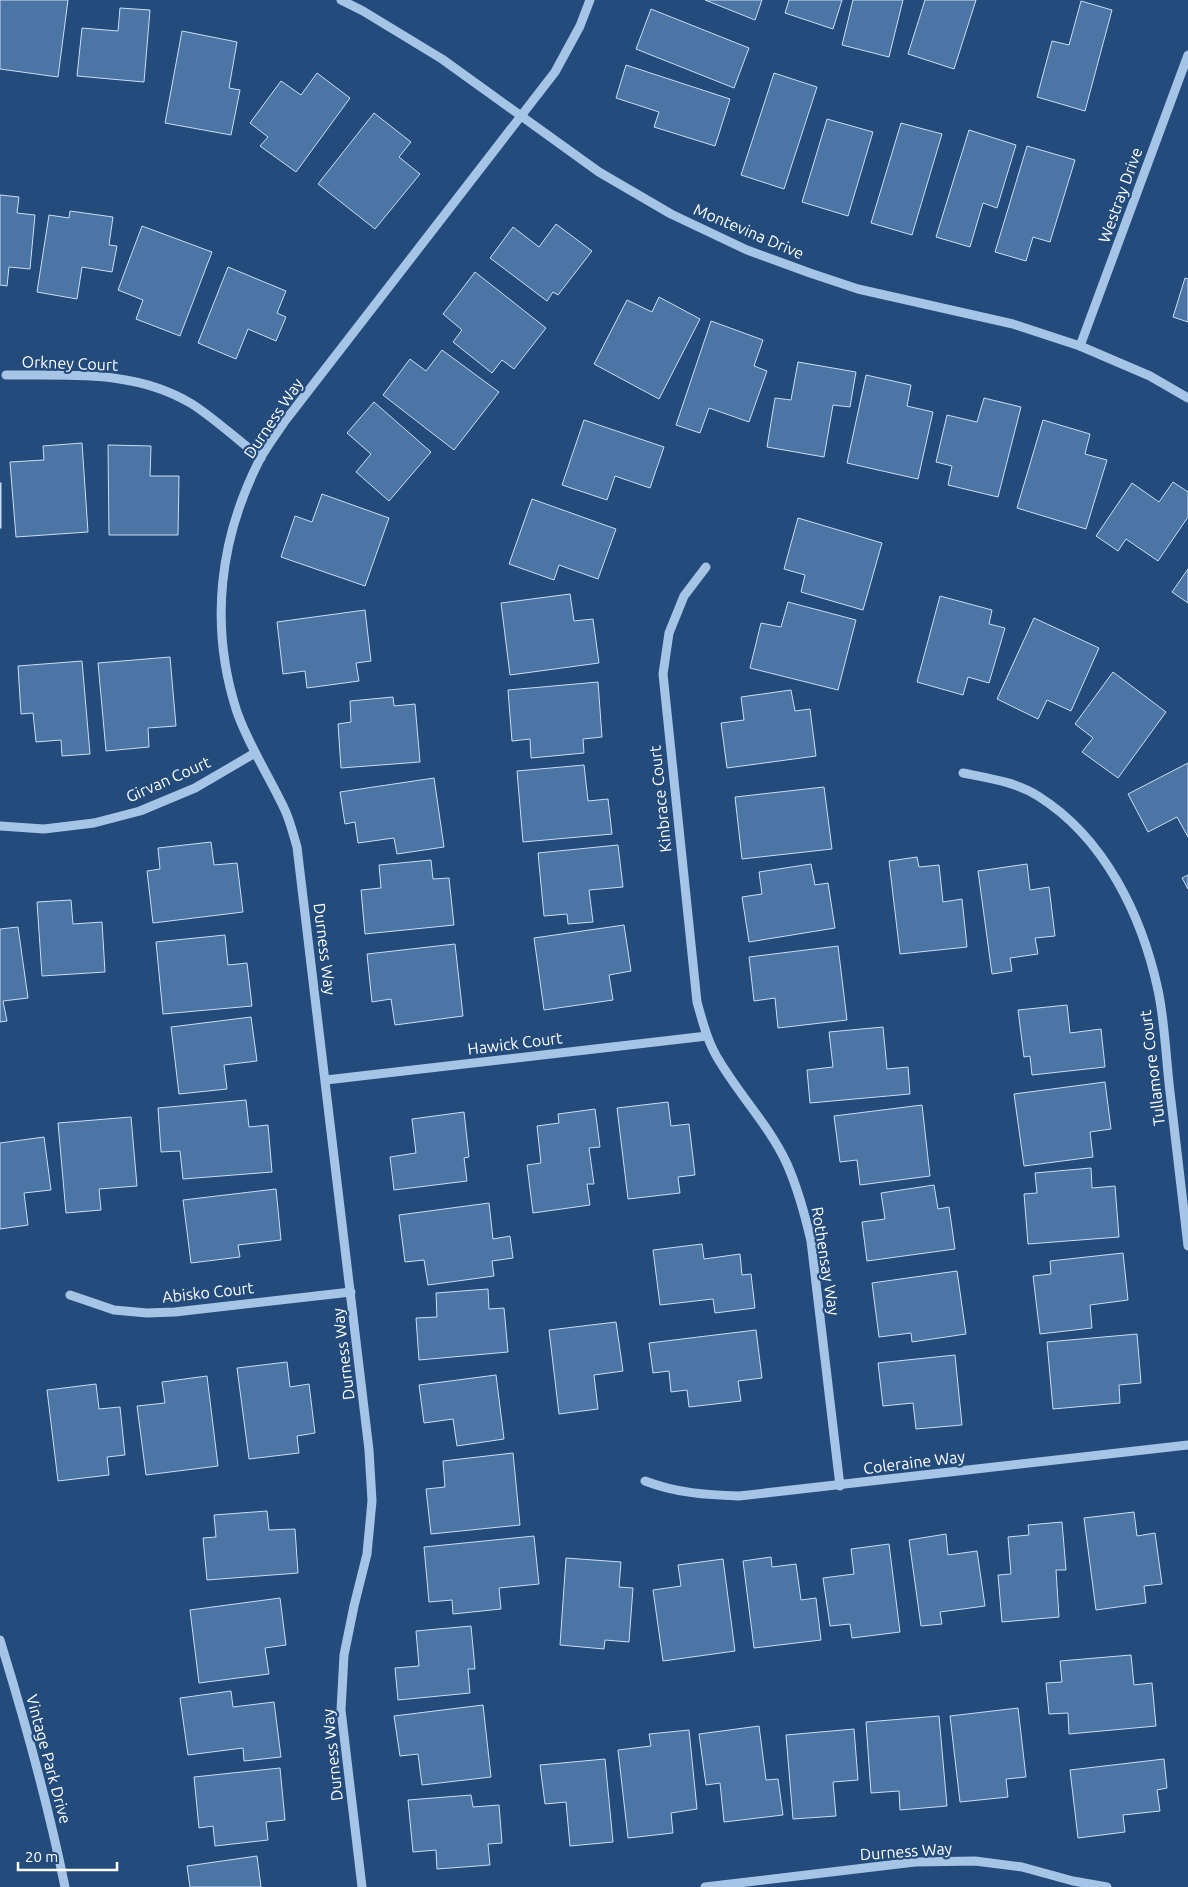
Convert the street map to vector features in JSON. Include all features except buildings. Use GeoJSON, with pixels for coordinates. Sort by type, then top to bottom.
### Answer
{"type":"FeatureCollection","features":[{"type":"Feature","properties":{"kind":"street","name":"Montevina Drive"},"geometry":{"type":"LineString","coordinates":[[341,0],[363,11],[442,59],[599,172],[671,214],[747,250],[858,289],[1014,324],[1080,346],[1150,376],[1188,398]]}},
{"type":"Feature","properties":{"kind":"street","name":"Durness Way"},"geometry":{"type":"LineString","coordinates":[[362,1887],[341,1710],[344,1655],[367,1554],[372,1501],[369,1450],[297,847],[285,809],[254,753],[238,713],[224,660],[220,596],[228,542],[241,501],[261,458],[291,413],[555,72],[580,26],[590,0]]}},
{"type":"Feature","properties":{"kind":"street","name":"Westray Drive"},"geometry":{"type":"LineString","coordinates":[[1080,346],[1188,55]]}},
{"type":"Feature","properties":{"kind":"street","name":"Orkney Court"},"geometry":{"type":"LineString","coordinates":[[6,375],[106,376],[150,385],[191,404],[261,458]]}},
{"type":"Feature","properties":{"kind":"street","name":"Kinbrace Court"},"geometry":{"type":"LineString","coordinates":[[706,567],[684,596],[669,633],[663,674],[696,1002],[707,1036]]}},
{"type":"Feature","properties":{"kind":"street","name":"Girvan Court"},"geometry":{"type":"LineString","coordinates":[[0,826],[44,829],[94,823],[140,811],[195,788],[254,753]]}},
{"type":"Feature","properties":{"kind":"street","name":"Tullamore Court"},"geometry":{"type":"LineString","coordinates":[[963,773],[1002,780],[1028,791],[1037,795],[1069,819],[1095,847],[1124,894],[1144,938],[1158,992],[1188,1246]]}},
{"type":"Feature","properties":{"kind":"street","name":"Hawick Court"},"geometry":{"type":"LineString","coordinates":[[326,1080],[707,1036]]}},
{"type":"Feature","properties":{"kind":"street","name":"Rothensay Way"},"geometry":{"type":"LineString","coordinates":[[707,1036],[719,1062],[761,1119],[786,1164],[802,1204],[811,1241],[840,1486]]}},
{"type":"Feature","properties":{"kind":"street","name":"Abisko Court"},"geometry":{"type":"LineString","coordinates":[[70,1295],[114,1310],[147,1313],[175,1312],[351,1292]]}},
{"type":"Feature","properties":{"kind":"street","name":"Coleraine Way"},"geometry":{"type":"LineString","coordinates":[[645,1481],[694,1494],[739,1496],[1188,1445]]}},
{"type":"Feature","properties":{"kind":"street","name":"Vintage Park Drive"},"geometry":{"type":"LineString","coordinates":[[0,1640],[20,1706],[57,1846],[65,1887]]}},
{"type":"Feature","properties":{"kind":"street","name":"Durness Way"},"geometry":{"type":"LineString","coordinates":[[705,1887],[914,1862],[975,1861],[1022,1867],[1073,1881],[1107,1887]]}}]}
